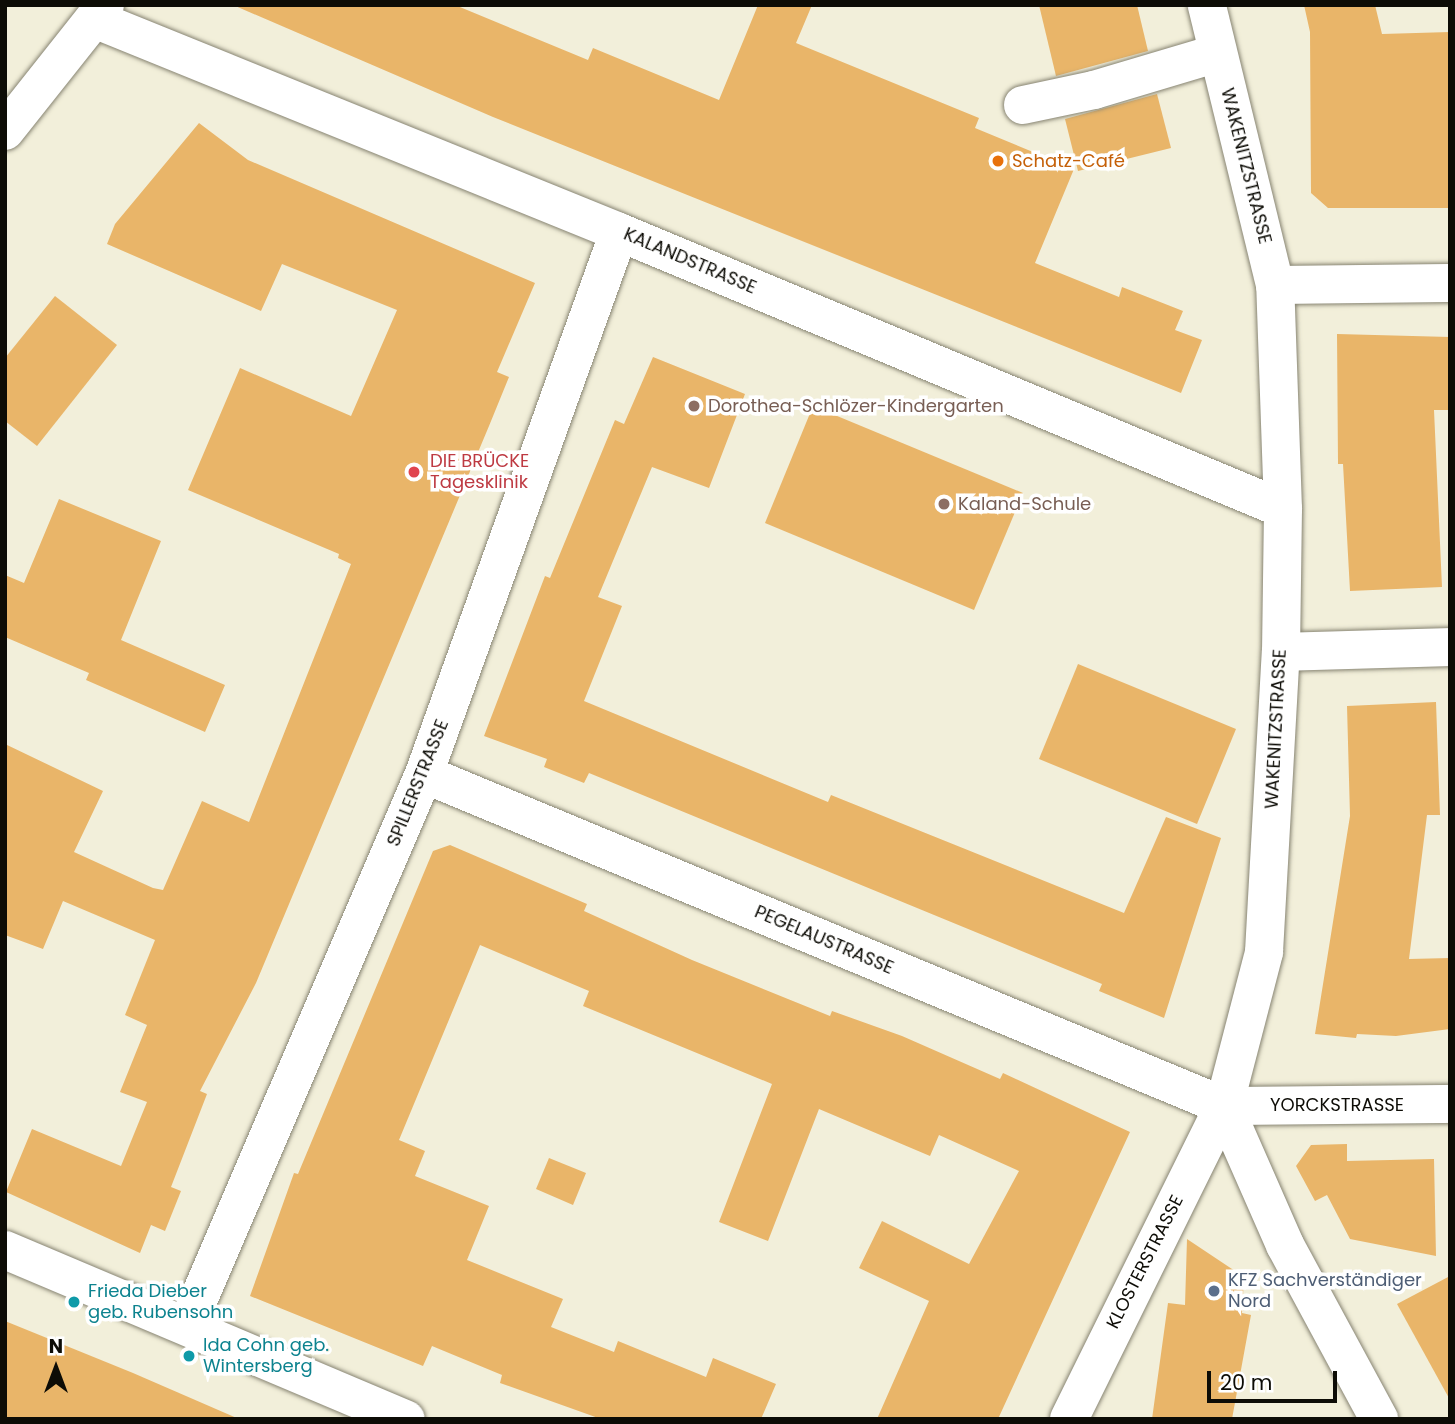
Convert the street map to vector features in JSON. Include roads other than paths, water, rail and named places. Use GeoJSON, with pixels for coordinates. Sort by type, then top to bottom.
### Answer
{"type":"FeatureCollection","features":[{"type":"Feature","properties":{"kind":"street","name":"WAKENITZSTRASSE"},"geometry":{"type":"LineString","coordinates":[[1207,5],[1275,285],[1283,509],[1281,652],[1264,952],[1224,1106]]}},
{"type":"Feature","properties":{"kind":"street"},"geometry":{"type":"LineString","coordinates":[[5,131],[99,12]]}},
{"type":"Feature","properties":{"kind":"street","name":"KALANDSTRASSE"},"geometry":{"type":"LineString","coordinates":[[99,12],[1283,509]]}},
{"type":"Feature","properties":{"kind":"street"},"geometry":{"type":"LineString","coordinates":[[1023,106],[1107,87],[1219,53]]}},
{"type":"Feature","properties":{"kind":"street","name":"SPILLERSTRASSE"},"geometry":{"type":"LineString","coordinates":[[188,1324],[424,774],[619,232]]}},
{"type":"Feature","properties":{"kind":"street"},"geometry":{"type":"LineString","coordinates":[[1275,285],[1450,283]]}},
{"type":"Feature","properties":{"kind":"street"},"geometry":{"type":"LineString","coordinates":[[1281,652],[1450,647]]}},
{"type":"Feature","properties":{"kind":"street","name":"PEGELAUSTRASSE"},"geometry":{"type":"LineString","coordinates":[[424,774],[1224,1106]]}},
{"type":"Feature","properties":{"kind":"street","name":"YORCKSTRASSE"},"geometry":{"type":"LineString","coordinates":[[1224,1106],[1450,1104]]}},
{"type":"Feature","properties":{"kind":"street"},"geometry":{"type":"LineString","coordinates":[[1224,1106],[1285,1245],[1379,1419]]}},
{"type":"Feature","properties":{"kind":"street","name":"KLOSTERSTRASSE"},"geometry":{"type":"LineString","coordinates":[[1069,1419],[1224,1106]]}},
{"type":"Feature","properties":{"kind":"street"},"geometry":{"type":"LineString","coordinates":[[5,1250],[188,1324],[406,1419]]}},
{"type":"Feature","properties":{"kind":"place","name":"Schatz-Café"},"geometry":{"type":"Point","coordinates":[998,161]}},
{"type":"Feature","properties":{"kind":"place","name":"Dorothea-Schlözer-Kindergarten"},"geometry":{"type":"Point","coordinates":[694,406]}},
{"type":"Feature","properties":{"kind":"place","name":"DIE BRÜCKE Tagesklinik"},"geometry":{"type":"Point","coordinates":[414,472]}},
{"type":"Feature","properties":{"kind":"place","name":"Kaland-Schule"},"geometry":{"type":"Point","coordinates":[944,504]}},
{"type":"Feature","properties":{"kind":"place","name":"KFZ Sachverständiger Nord"},"geometry":{"type":"Point","coordinates":[1214,1291]}},
{"type":"Feature","properties":{"kind":"place","name":"Frieda Dieber geb. Rubensohn"},"geometry":{"type":"Point","coordinates":[74,1302]}},
{"type":"Feature","properties":{"kind":"place","name":"Ida Cohn geb. Wintersberg"},"geometry":{"type":"Point","coordinates":[189,1356]}}]}
